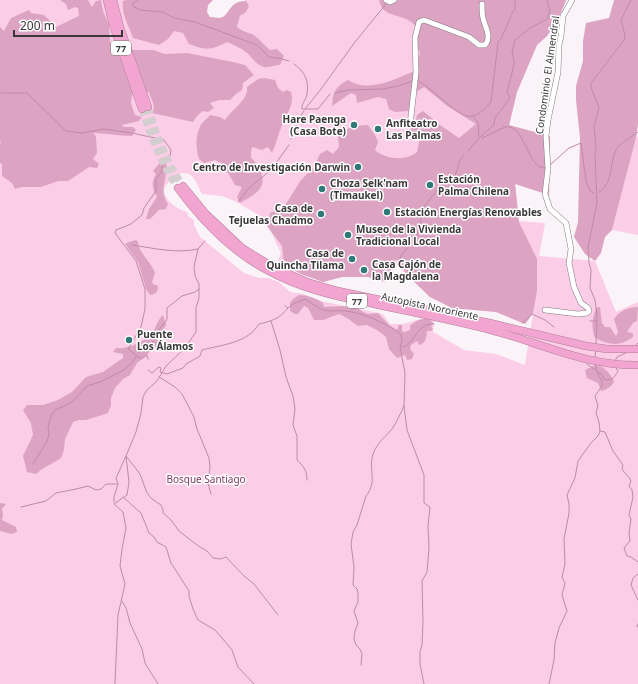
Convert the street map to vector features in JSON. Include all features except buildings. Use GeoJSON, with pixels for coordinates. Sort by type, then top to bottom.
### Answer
{"type":"FeatureCollection","features":[{"type":"Feature","properties":{"kind":"highway","name":"77"},"geometry":{"type":"LineString","coordinates":[[107,0],[113,25],[141,95]]}},
{"type":"Feature","properties":{"kind":"highway","name":"77"},"geometry":{"type":"LineString","coordinates":[[113,0],[145,108]]}},
{"type":"Feature","properties":{"kind":"highway","name":"Autopista Nororiente"},"geometry":{"type":"LineString","coordinates":[[638,349],[607,349],[563,341],[494,324],[316,286],[293,277],[265,263],[242,248],[206,214],[181,187],[198,214],[224,239],[253,262],[282,278],[322,293],[498,332],[566,354],[600,363],[638,365]]}},
{"type":"Feature","properties":{"kind":"street"},"geometry":{"type":"LineString","coordinates":[[386,0],[390,2],[394,0]]}},
{"type":"Feature","properties":{"kind":"street","name":"Condominio El Almendral"},"geometry":{"type":"LineString","coordinates":[[545,310],[578,314],[587,313],[589,311],[588,308],[581,303],[574,287],[569,263],[571,249],[566,223],[550,209],[545,194],[548,169],[546,136],[547,126],[558,72],[558,53],[563,16],[572,0]]}},
{"type":"Feature","properties":{"kind":"street"},"geometry":{"type":"LineString","coordinates":[[410,125],[416,72],[414,38],[419,22],[424,20],[468,37],[479,44],[485,44],[487,43],[488,36],[483,17],[482,4]]}},
{"type":"Feature","properties":{"kind":"green space","name":"Bosque Santiago"},"geometry":{"type":"Polygon","coordinates":[[[0,0],[140,0],[237,27],[240,16],[242,15],[245,0],[566,0],[558,20],[547,36],[537,45],[517,92],[509,126],[519,221],[545,223],[539,256],[595,261],[616,312],[638,302],[638,684],[0,684],[0,0]],[[182,173],[166,185],[164,190],[167,198],[174,206],[187,212],[188,216],[194,220],[194,225],[200,237],[244,273],[279,282],[290,292],[303,294],[321,301],[383,314],[390,324],[403,324],[424,318],[434,321],[433,332],[464,350],[496,354],[525,365],[533,314],[525,324],[496,312],[452,308],[430,297],[397,265],[385,282],[368,277],[342,277],[323,282],[301,274],[278,261],[281,253],[265,219],[237,202],[222,196],[202,194],[193,177],[186,173],[182,173]]]}},
{"type":"Feature","properties":{"kind":"green space"},"geometry":{"type":"Polygon","coordinates":[[[638,136],[638,235],[612,230],[636,138],[638,136]]]}},
{"type":"Feature","properties":{"kind":"shaded area"},"geometry":{"type":"Polygon","coordinates":[[[60,0],[88,0],[92,7],[96,1],[101,0],[103,11],[109,25],[110,42],[118,50],[153,50],[165,54],[187,53],[245,65],[254,75],[243,83],[242,90],[230,100],[219,100],[210,103],[214,108],[208,112],[203,111],[193,122],[152,113],[154,106],[149,92],[132,95],[131,103],[135,115],[142,117],[139,121],[122,125],[124,127],[133,127],[136,130],[132,136],[93,133],[96,136],[97,153],[93,159],[99,164],[97,168],[89,167],[68,181],[58,181],[41,187],[22,187],[15,189],[12,183],[2,176],[2,164],[0,163],[0,27],[4,31],[11,18],[29,10],[31,13],[44,15],[56,27],[79,16],[78,8],[75,7],[68,10],[66,4],[60,0]]]}},
{"type":"Feature","properties":{"kind":"shaded area"},"geometry":{"type":"Polygon","coordinates":[[[213,0],[208,5],[207,12],[210,17],[220,18],[223,17],[236,3],[246,1],[249,6],[246,12],[240,16],[237,27],[255,36],[270,50],[277,49],[284,56],[280,65],[264,67],[235,45],[227,42],[209,49],[200,48],[189,44],[183,33],[174,31],[168,39],[159,45],[133,38],[123,11],[123,1],[213,0]]]}},
{"type":"Feature","properties":{"kind":"shaded area"},"geometry":{"type":"Polygon","coordinates":[[[379,0],[566,0],[558,20],[547,36],[537,45],[517,92],[509,125],[550,136],[549,195],[515,184],[519,222],[537,259],[537,291],[533,313],[525,324],[496,312],[452,308],[430,297],[408,276],[396,259],[385,282],[368,277],[342,277],[323,282],[301,274],[284,265],[282,246],[267,226],[270,213],[284,207],[301,180],[314,167],[320,154],[327,150],[333,154],[339,147],[338,136],[341,133],[355,126],[368,125],[378,142],[375,150],[385,156],[402,158],[417,152],[420,137],[409,135],[412,126],[415,126],[417,115],[423,111],[459,138],[476,124],[446,105],[424,87],[418,91],[411,91],[409,111],[395,112],[389,109],[386,99],[378,97],[357,103],[356,95],[351,93],[332,106],[333,97],[337,88],[348,80],[356,84],[373,85],[392,80],[417,70],[420,52],[416,45],[418,29],[404,18],[387,12],[382,8],[379,0]]]}},
{"type":"Feature","properties":{"kind":"shaded area"},"geometry":{"type":"Polygon","coordinates":[[[614,0],[638,0],[638,124],[636,138],[612,230],[605,237],[601,253],[595,261],[585,254],[574,237],[578,222],[580,138],[576,86],[583,61],[583,41],[586,23],[609,18],[614,0]]]}},
{"type":"Feature","properties":{"kind":"shaded area"},"geometry":{"type":"Polygon","coordinates":[[[264,78],[275,80],[278,88],[283,92],[287,90],[291,92],[292,101],[272,153],[268,147],[262,150],[252,147],[251,158],[256,163],[263,179],[261,187],[257,192],[240,203],[237,197],[242,187],[235,185],[223,164],[215,160],[204,163],[199,159],[197,135],[203,122],[210,115],[220,117],[225,120],[242,101],[247,92],[247,87],[258,79],[264,78]]]}},
{"type":"Feature","properties":{"kind":"shaded area"},"geometry":{"type":"Polygon","coordinates":[[[164,158],[167,169],[164,191],[168,204],[166,209],[159,210],[150,219],[146,219],[149,209],[157,197],[153,186],[153,180],[156,174],[153,171],[164,158]]]}},
{"type":"Feature","properties":{"kind":"shaded area"},"geometry":{"type":"Polygon","coordinates":[[[136,240],[140,250],[155,273],[152,282],[158,286],[158,288],[152,295],[150,295],[146,289],[138,262],[125,244],[136,240]]]}},
{"type":"Feature","properties":{"kind":"shaded area"},"geometry":{"type":"Polygon","coordinates":[[[299,295],[308,296],[317,300],[323,303],[324,307],[344,306],[359,309],[368,314],[378,313],[389,325],[397,330],[399,325],[402,325],[402,331],[405,332],[410,330],[410,326],[422,319],[429,319],[433,324],[431,326],[433,329],[431,331],[427,331],[426,340],[422,344],[419,345],[417,341],[411,345],[410,349],[414,354],[412,359],[407,360],[405,355],[397,358],[389,349],[386,337],[367,325],[358,326],[339,314],[323,320],[314,320],[308,308],[304,306],[298,314],[290,311],[290,303],[299,295]]]}},
{"type":"Feature","properties":{"kind":"shaded area"},"geometry":{"type":"Polygon","coordinates":[[[600,307],[602,323],[605,327],[610,327],[616,336],[618,332],[614,319],[616,316],[624,310],[638,307],[637,321],[633,323],[627,332],[633,333],[633,337],[619,344],[605,342],[595,338],[593,319],[596,308],[600,307]]]}},
{"type":"Feature","properties":{"kind":"shaded area"},"geometry":{"type":"Polygon","coordinates":[[[163,315],[166,325],[158,340],[159,344],[137,363],[130,375],[123,379],[115,388],[108,413],[86,420],[73,422],[65,439],[64,450],[61,458],[36,474],[27,472],[23,456],[33,435],[31,423],[23,410],[27,405],[43,405],[58,400],[72,392],[86,377],[103,372],[123,358],[123,354],[113,352],[116,348],[130,347],[144,340],[153,332],[163,315]]]}},
{"type":"Feature","properties":{"kind":"shaded area"},"geometry":{"type":"Polygon","coordinates":[[[595,365],[606,370],[614,381],[607,389],[601,391],[598,383],[587,378],[585,370],[595,365]]]}},
{"type":"Feature","properties":{"kind":"shaded area"},"geometry":{"type":"Polygon","coordinates":[[[0,503],[6,504],[2,509],[2,520],[16,527],[17,532],[11,534],[0,531],[0,503]]]}},
{"type":"Feature","properties":{"kind":"waterway"},"geometry":{"type":"LineString","coordinates":[[138,0],[133,3],[133,6],[140,10],[163,12],[174,18],[195,22],[257,45],[269,57],[289,61]]}},
{"type":"Feature","properties":{"kind":"waterway"},"geometry":{"type":"LineString","coordinates":[[511,15],[515,9],[515,0]]}},
{"type":"Feature","properties":{"kind":"waterway"},"geometry":{"type":"LineString","coordinates":[[468,151],[480,137],[494,125],[495,118],[510,98],[507,92],[513,69],[514,61],[512,52],[515,40],[530,28],[547,19],[550,10],[547,0]]}},
{"type":"Feature","properties":{"kind":"waterway"},"geometry":{"type":"LineString","coordinates":[[596,345],[597,314],[595,300],[590,288],[591,270],[588,247],[597,203],[596,146],[594,127],[599,108],[591,87],[591,83],[624,40],[625,35],[621,20],[631,0]]}},
{"type":"Feature","properties":{"kind":"waterway"},"geometry":{"type":"LineString","coordinates":[[305,109],[355,42],[386,4]]}},
{"type":"Feature","properties":{"kind":"waterway"},"geometry":{"type":"LineString","coordinates":[[418,81],[424,84],[454,109],[467,116],[476,115],[491,102],[498,42],[501,39],[511,16]]}},
{"type":"Feature","properties":{"kind":"waterway"},"geometry":{"type":"LineString","coordinates":[[294,64],[301,70],[307,80],[307,94],[302,105],[302,109],[318,109],[330,94]]}},
{"type":"Feature","properties":{"kind":"waterway"},"geometry":{"type":"LineString","coordinates":[[335,93],[349,90],[383,89],[412,81]]}},
{"type":"Feature","properties":{"kind":"waterway"},"geometry":{"type":"LineString","coordinates":[[0,92],[27,93],[66,131],[82,133],[103,129],[132,133],[164,140],[171,150],[170,156],[167,158]]}},
{"type":"Feature","properties":{"kind":"waterway"},"geometry":{"type":"LineString","coordinates":[[291,139],[296,130],[297,121],[304,111]]}},
{"type":"Feature","properties":{"kind":"waterway"},"geometry":{"type":"LineString","coordinates":[[473,117],[478,122],[479,136]]}},
{"type":"Feature","properties":{"kind":"waterway"},"geometry":{"type":"LineString","coordinates":[[482,138],[505,127],[512,128],[522,138],[534,161],[539,166],[545,168]]}},
{"type":"Feature","properties":{"kind":"waterway"},"geometry":{"type":"LineString","coordinates":[[599,192],[607,184],[616,150],[638,132]]}},
{"type":"Feature","properties":{"kind":"waterway"},"geometry":{"type":"LineString","coordinates":[[550,165],[569,148],[581,143],[586,181],[590,191],[594,193]]}},
{"type":"Feature","properties":{"kind":"waterway"},"geometry":{"type":"LineString","coordinates":[[238,202],[249,188],[271,170],[289,145]]}},
{"type":"Feature","properties":{"kind":"waterway"},"geometry":{"type":"LineString","coordinates":[[398,264],[401,256],[417,236],[424,207],[440,186],[454,179],[460,160],[464,155]]}},
{"type":"Feature","properties":{"kind":"waterway"},"geometry":{"type":"LineString","coordinates":[[148,359],[147,355],[141,359],[128,349],[141,327],[145,309],[145,289],[136,261],[115,233],[116,230],[131,224],[142,215],[144,208],[156,191],[156,179],[162,171],[162,164]]}},
{"type":"Feature","properties":{"kind":"waterway"},"geometry":{"type":"LineString","coordinates":[[115,684],[118,615],[125,584],[120,566],[126,528],[123,512],[114,504],[127,495],[129,482],[126,456],[136,432],[143,397],[146,391],[157,381],[166,366],[185,348],[196,332],[196,308],[199,298],[199,284],[195,276],[194,267],[198,249],[205,241]]}},
{"type":"Feature","properties":{"kind":"waterway"},"geometry":{"type":"LineString","coordinates":[[132,245],[173,251],[198,249]]}},
{"type":"Feature","properties":{"kind":"waterway"},"geometry":{"type":"LineString","coordinates":[[139,352],[153,342],[160,328],[167,319],[167,308],[182,296],[195,292],[199,289]]}},
{"type":"Feature","properties":{"kind":"waterway"},"geometry":{"type":"LineString","coordinates":[[288,308],[305,299],[323,310],[345,311],[367,316],[382,322],[401,334],[402,341],[400,346]]}},
{"type":"Feature","properties":{"kind":"waterway"},"geometry":{"type":"LineString","coordinates":[[148,370],[152,373],[159,367],[161,368],[160,372],[167,374],[183,368],[186,364],[200,356],[202,350],[234,342],[248,335],[259,324],[272,321],[285,312],[288,308],[285,306]]}},
{"type":"Feature","properties":{"kind":"waterway"},"geometry":{"type":"LineString","coordinates":[[522,323],[532,314],[545,320],[554,327]]}},
{"type":"Feature","properties":{"kind":"waterway"},"geometry":{"type":"LineString","coordinates":[[271,321],[286,377],[293,396],[295,409],[293,425],[297,436],[297,460],[305,469],[307,480]]}},
{"type":"Feature","properties":{"kind":"waterway"},"geometry":{"type":"LineString","coordinates":[[590,321],[597,321]]}},
{"type":"Feature","properties":{"kind":"waterway"},"geometry":{"type":"LineString","coordinates":[[401,347],[408,345],[422,328],[429,324],[434,324]]}},
{"type":"Feature","properties":{"kind":"waterway"},"geometry":{"type":"LineString","coordinates":[[635,346],[638,343]]}},
{"type":"Feature","properties":{"kind":"waterway"},"geometry":{"type":"LineString","coordinates":[[400,347],[405,373],[404,406],[407,430],[424,475],[424,503],[430,507],[427,572],[422,581],[423,622],[420,664],[424,684]]}},
{"type":"Feature","properties":{"kind":"waterway"},"geometry":{"type":"LineString","coordinates":[[595,357],[596,350]]}},
{"type":"Feature","properties":{"kind":"waterway"},"geometry":{"type":"LineString","coordinates":[[615,361],[617,357],[628,352]]}},
{"type":"Feature","properties":{"kind":"waterway"},"geometry":{"type":"LineString","coordinates":[[33,464],[47,441],[49,434],[48,427],[51,416],[55,410],[71,403],[87,386],[100,382],[124,370],[136,357]]}},
{"type":"Feature","properties":{"kind":"waterway"},"geometry":{"type":"LineString","coordinates":[[587,364],[601,374],[605,380],[610,380],[614,377],[618,371],[616,368]]}},
{"type":"Feature","properties":{"kind":"waterway"},"geometry":{"type":"LineString","coordinates":[[596,364],[596,370]]}},
{"type":"Feature","properties":{"kind":"waterway"},"geometry":{"type":"LineString","coordinates":[[549,684],[554,660],[555,643],[559,628],[567,611],[562,595],[565,583],[562,577],[565,564],[564,539],[569,513],[567,495],[575,478],[578,461],[598,436],[600,431],[596,413],[598,406],[595,396],[602,386],[602,381],[597,372]]}},
{"type":"Feature","properties":{"kind":"waterway"},"geometry":{"type":"LineString","coordinates":[[159,377],[175,387],[182,394],[194,417],[197,429],[209,458],[210,467],[208,483],[211,494]]}},
{"type":"Feature","properties":{"kind":"waterway"},"geometry":{"type":"LineString","coordinates":[[361,665],[362,654],[354,639],[358,623],[354,611],[358,602],[358,594],[357,589],[353,585],[354,567],[351,544],[353,532],[357,525],[366,496],[370,491],[373,454],[379,443],[394,426],[404,406]]}},
{"type":"Feature","properties":{"kind":"waterway"},"geometry":{"type":"LineString","coordinates":[[600,431],[605,432],[613,451],[623,465],[622,469],[631,481],[629,486],[632,490],[633,497],[629,515],[631,519],[629,533],[630,541],[624,548],[627,556],[638,562]]}},
{"type":"Feature","properties":{"kind":"waterway"},"geometry":{"type":"LineString","coordinates":[[114,502],[118,484],[116,478],[126,456],[140,474],[147,493],[152,499],[161,505],[163,513],[171,520],[179,531],[207,551],[213,558],[220,559],[226,557],[254,584],[278,615]]}},
{"type":"Feature","properties":{"kind":"waterway"},"geometry":{"type":"LineString","coordinates":[[21,507],[46,501],[56,493],[88,486],[96,490],[101,489],[106,484],[117,484]]}},
{"type":"Feature","properties":{"kind":"waterway"},"geometry":{"type":"LineString","coordinates":[[123,497],[141,513],[149,533],[157,542],[166,547],[171,563],[189,591],[193,609],[198,620],[215,630],[232,650],[238,667],[254,684]]}},
{"type":"Feature","properties":{"kind":"waterway"},"geometry":{"type":"LineString","coordinates":[[638,574],[633,578],[631,585],[638,600]]}},
{"type":"Feature","properties":{"kind":"waterway"},"geometry":{"type":"LineString","coordinates":[[122,601],[142,649],[145,663],[158,684]]}},
{"type":"Feature","properties":{"kind":"tunnel"},"geometry":{"type":"LineString","coordinates":[[148,107],[162,148],[171,167],[183,186]]}},
{"type":"Feature","properties":{"kind":"tunnel"},"geometry":{"type":"LineString","coordinates":[[142,109],[157,150],[166,169],[178,188]]}},
{"type":"Feature","properties":{"kind":"place","name":"Hare Paenga (Casa Bote)"},"geometry":{"type":"Point","coordinates":[354,125]}},
{"type":"Feature","properties":{"kind":"place","name":"Anfiteatro Las Palmas"},"geometry":{"type":"Point","coordinates":[378,129]}},
{"type":"Feature","properties":{"kind":"place","name":"Centro de Investigación Darwin"},"geometry":{"type":"Point","coordinates":[358,167]}},
{"type":"Feature","properties":{"kind":"place","name":"Estación Palma Chilena"},"geometry":{"type":"Point","coordinates":[430,185]}},
{"type":"Feature","properties":{"kind":"place","name":"Choza Selk'nam (Timaukel)"},"geometry":{"type":"Point","coordinates":[322,189]}},
{"type":"Feature","properties":{"kind":"place","name":"Estación Energías Renovables"},"geometry":{"type":"Point","coordinates":[387,212]}},
{"type":"Feature","properties":{"kind":"place","name":"Casa de Tejuelas Chadmo"},"geometry":{"type":"Point","coordinates":[321,214]}},
{"type":"Feature","properties":{"kind":"place","name":"Museo de la Vivienda Tradicional Local"},"geometry":{"type":"Point","coordinates":[348,235]}},
{"type":"Feature","properties":{"kind":"place","name":"Casa de Quincha Tilama"},"geometry":{"type":"Point","coordinates":[352,259]}},
{"type":"Feature","properties":{"kind":"place","name":"Casa Cajón de la Magdalena"},"geometry":{"type":"Point","coordinates":[364,270]}},
{"type":"Feature","properties":{"kind":"place","name":"Puente Los Álamos"},"geometry":{"type":"Point","coordinates":[129,340]}}]}
